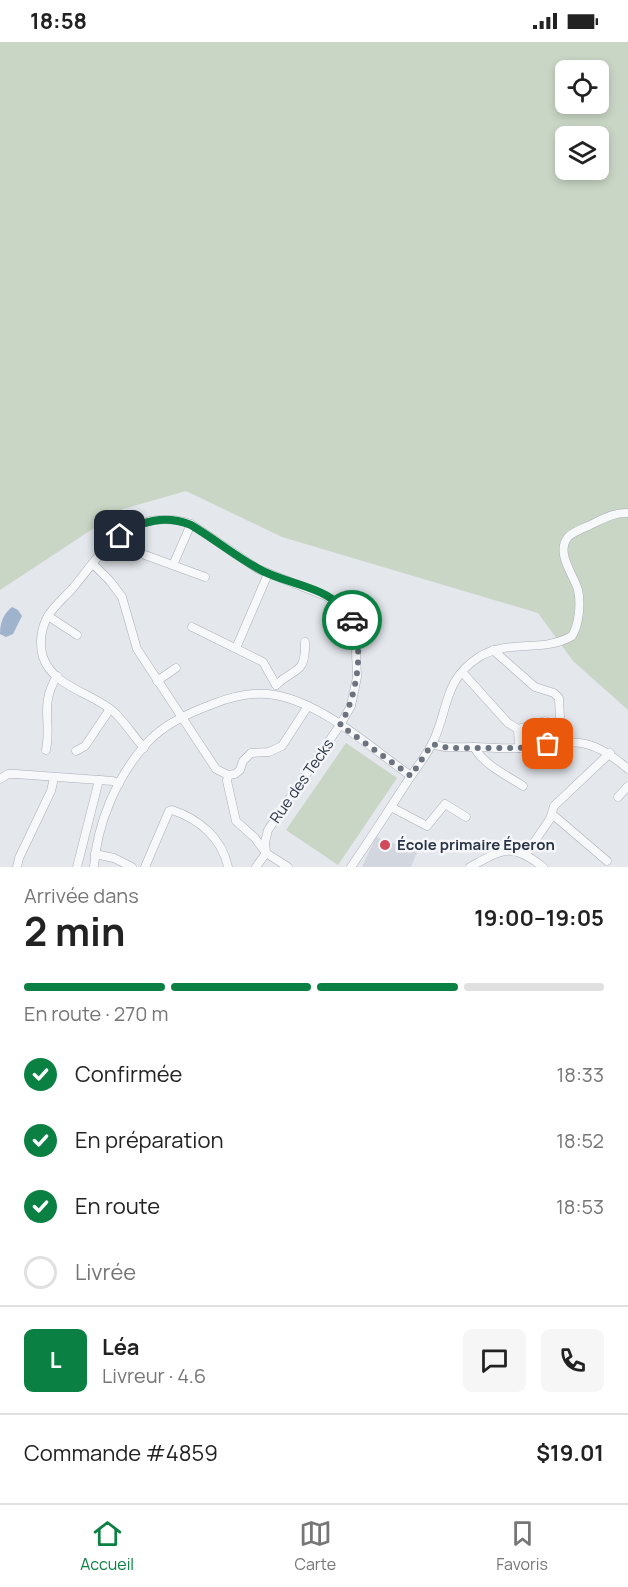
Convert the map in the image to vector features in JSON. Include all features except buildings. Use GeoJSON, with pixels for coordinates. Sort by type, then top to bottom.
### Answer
{"type":"FeatureCollection","features":[{"type":"Feature","properties":{"kind":"street"},"geometry":{"type":"LineString","coordinates":[[351,867],[432,744],[445,704],[462,672],[480,657],[493,650],[549,644],[572,636],[576,629],[579,594],[565,558],[565,542],[569,536],[597,521],[608,516],[628,513]]}},
{"type":"Feature","properties":{"kind":"street"},"geometry":{"type":"LineString","coordinates":[[94,867],[105,815],[119,784],[144,747],[163,729],[182,717],[235,696],[275,695],[308,706],[340,725],[351,706],[357,677],[356,634],[351,618],[338,603],[326,596],[292,581],[268,574],[191,524],[180,520],[165,519],[141,524],[120,536],[48,616],[41,646],[46,663],[57,676],[110,710],[144,747]]}},
{"type":"Feature","properties":{"kind":"street"},"geometry":{"type":"LineString","coordinates":[[173,565],[191,524]]}},
{"type":"Feature","properties":{"kind":"street"},"geometry":{"type":"LineString","coordinates":[[145,555],[205,577]]}},
{"type":"Feature","properties":{"kind":"street"},"geometry":{"type":"LineString","coordinates":[[93,564],[122,597],[134,642],[157,681],[216,768],[228,775],[235,774],[251,753],[269,752],[282,746],[308,706]]}},
{"type":"Feature","properties":{"kind":"street"},"geometry":{"type":"LineString","coordinates":[[236,648],[268,574]]}},
{"type":"Feature","properties":{"kind":"street"},"geometry":{"type":"LineString","coordinates":[[48,616],[77,635]]}},
{"type":"Feature","properties":{"kind":"street"},"geometry":{"type":"LineString","coordinates":[[192,627],[209,638],[236,648],[263,662],[276,685],[275,695]]}},
{"type":"Feature","properties":{"kind":"street"},"geometry":{"type":"LineString","coordinates":[[276,685],[299,669],[303,663],[305,642]]}},
{"type":"Feature","properties":{"kind":"street"},"geometry":{"type":"LineString","coordinates":[[493,650],[535,687],[554,693],[559,698],[561,742]]}},
{"type":"Feature","properties":{"kind":"street"},"geometry":{"type":"LineString","coordinates":[[157,681],[176,668]]}},
{"type":"Feature","properties":{"kind":"street"},"geometry":{"type":"LineString","coordinates":[[462,672],[508,723],[518,729],[545,721]]}},
{"type":"Feature","properties":{"kind":"street"},"geometry":{"type":"LineString","coordinates":[[46,750],[48,737],[46,702],[57,676]]}},
{"type":"Feature","properties":{"kind":"street"},"geometry":{"type":"LineString","coordinates":[[76,751],[85,746],[110,710]]}},
{"type":"Feature","properties":{"kind":"street","name":"Rue des Tecks"},"geometry":{"type":"LineString","coordinates":[[256,867],[266,853],[268,830],[340,725],[411,776]]}},
{"type":"Feature","properties":{"kind":"street"},"geometry":{"type":"LineString","coordinates":[[518,729],[519,748]]}},
{"type":"Feature","properties":{"kind":"street"},"geometry":{"type":"LineString","coordinates":[[432,744],[448,748],[519,748],[561,742],[581,742],[595,745],[610,753],[628,769]]}},
{"type":"Feature","properties":{"kind":"street"},"geometry":{"type":"LineString","coordinates":[[474,747],[478,755],[523,786]]}},
{"type":"Feature","properties":{"kind":"street"},"geometry":{"type":"LineString","coordinates":[[526,854],[552,814],[554,806],[610,753]]}},
{"type":"Feature","properties":{"kind":"street"},"geometry":{"type":"LineString","coordinates":[[0,779],[8,774],[16,774],[112,781],[119,784]]}},
{"type":"Feature","properties":{"kind":"street"},"geometry":{"type":"LineString","coordinates":[[228,775],[226,781],[236,821],[255,838],[266,853],[288,867]]}},
{"type":"Feature","properties":{"kind":"street"},"geometry":{"type":"LineString","coordinates":[[17,867],[19,858],[51,791],[54,778]]}},
{"type":"Feature","properties":{"kind":"street"},"geometry":{"type":"LineString","coordinates":[[76,867],[99,780]]}},
{"type":"Feature","properties":{"kind":"street"},"geometry":{"type":"LineString","coordinates":[[618,797],[628,786]]}},
{"type":"Feature","properties":{"kind":"street"},"geometry":{"type":"LineString","coordinates":[[391,807],[427,826],[445,804],[466,817]]}},
{"type":"Feature","properties":{"kind":"street"},"geometry":{"type":"LineString","coordinates":[[145,867],[168,811],[172,810],[198,822],[211,833],[225,856],[228,867]]}},
{"type":"Feature","properties":{"kind":"street"},"geometry":{"type":"LineString","coordinates":[[552,814],[607,861]]}},
{"type":"Feature","properties":{"kind":"street"},"geometry":{"type":"LineString","coordinates":[[470,867],[502,851],[514,850],[526,854],[543,867]]}},
{"type":"Feature","properties":{"kind":"street"},"geometry":{"type":"LineString","coordinates":[[95,854],[114,858],[132,867]]}},
{"type":"Feature","properties":{"kind":"shaded area","name":"École primaire Éperon"},"geometry":{"type":"Polygon","coordinates":[[[376,837],[417,852],[411,867],[362,867],[376,837]]]}},
{"type":"Feature","properties":{"kind":"green space"},"geometry":{"type":"Polygon","coordinates":[[[0,42],[628,42],[628,710],[573,661],[538,613],[282,537],[186,491],[123,509],[0,590],[0,42]]]}},
{"type":"Feature","properties":{"kind":"green space"},"geometry":{"type":"Polygon","coordinates":[[[346,743],[397,778],[338,865],[286,830],[346,743]]]}},
{"type":"Feature","properties":{"kind":"water"},"geometry":{"type":"Polygon","coordinates":[[[12,607],[22,616],[13,634],[6,637],[0,634],[1,626],[4,616],[12,607]]]}},
{"type":"Feature","properties":{"kind":"way so far"},"geometry":{"type":"LineString","coordinates":[[352,620],[355,626],[357,677],[351,706],[340,725],[411,776],[432,744],[448,748],[502,749],[548,744]]}},
{"type":"Feature","properties":{"kind":"place","name":"École primaire Éperon"},"geometry":{"type":"Point","coordinates":[385,845]}},
{"type":"Feature","properties":{"kind":"route"},"geometry":{"type":"LineString","coordinates":[[120,536],[129,529],[153,520],[180,520],[222,544],[258,569],[326,596],[347,611],[352,620]]}}]}
